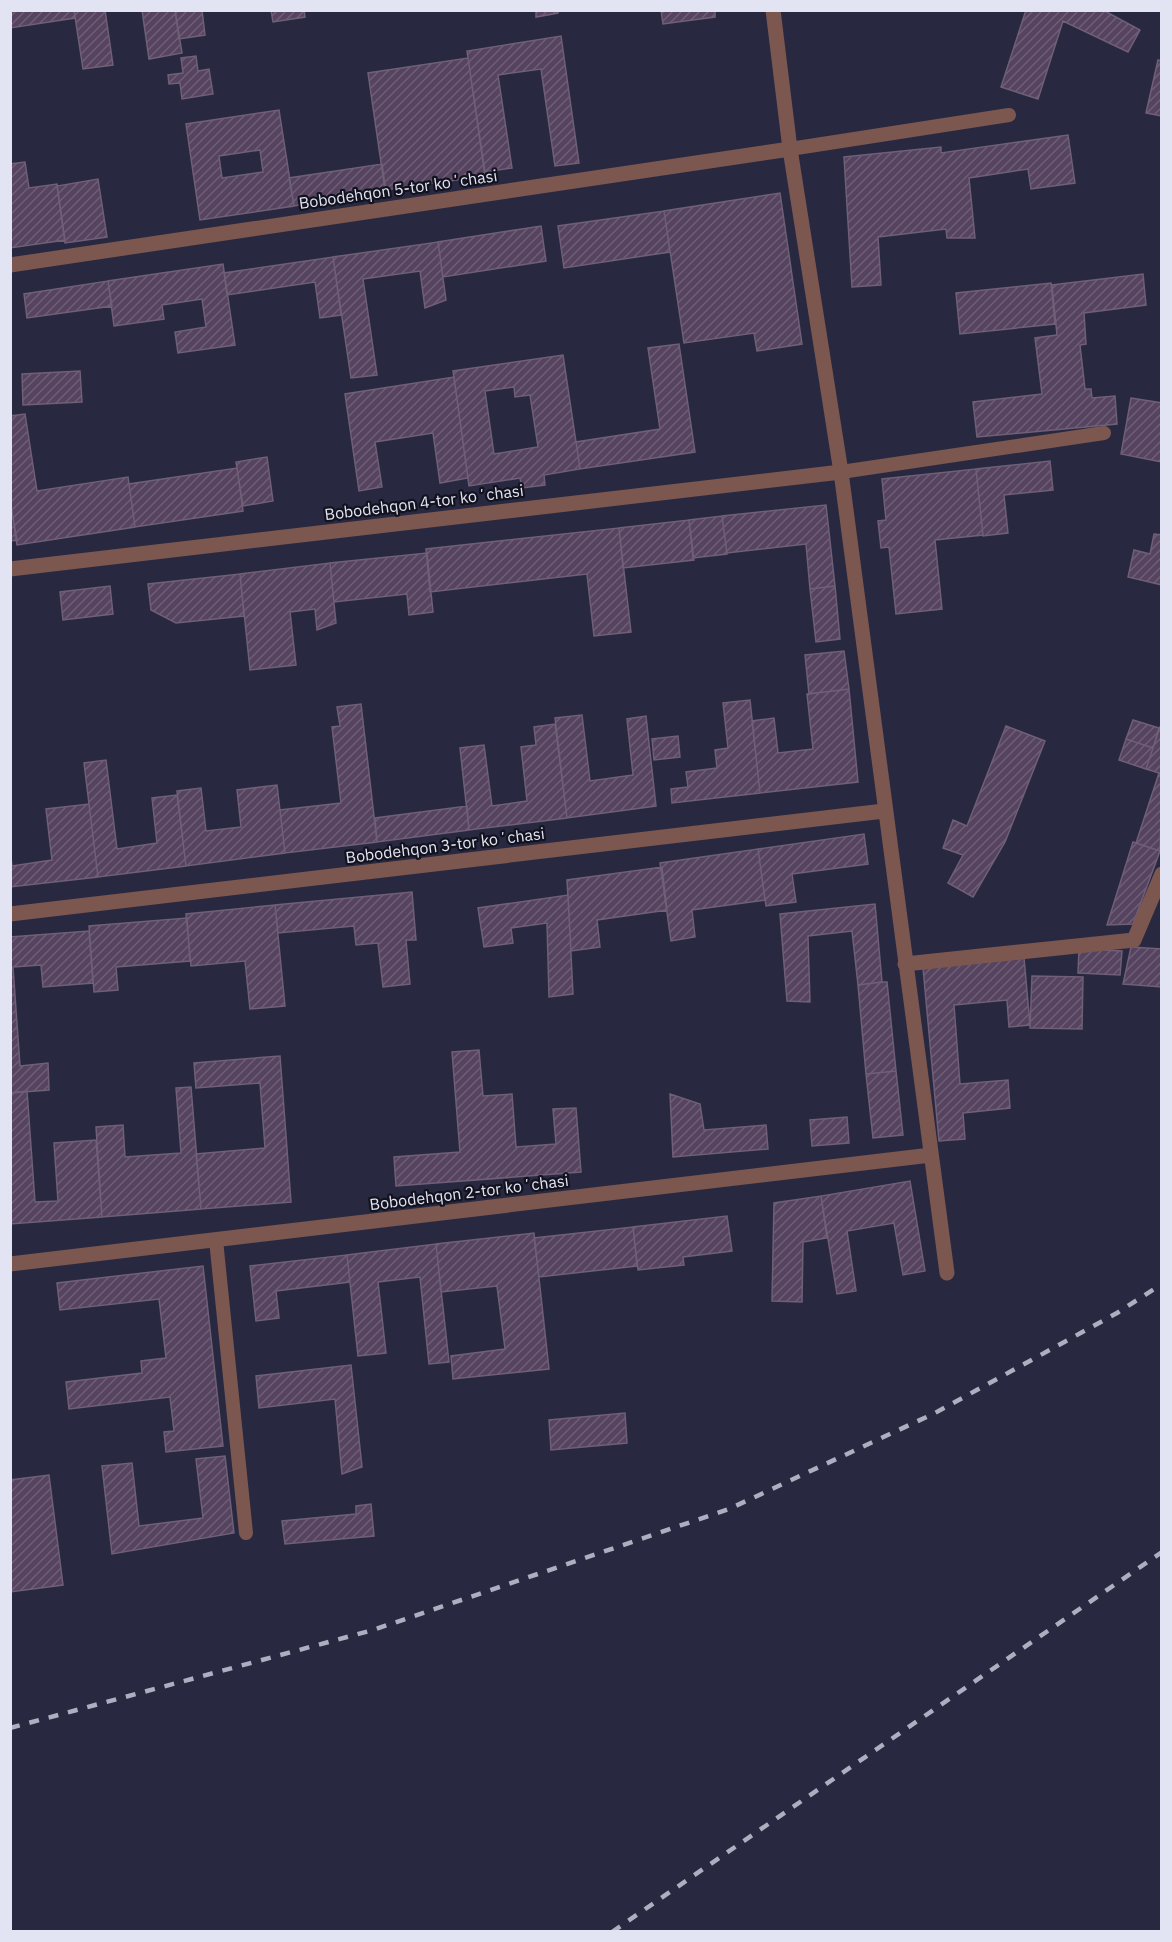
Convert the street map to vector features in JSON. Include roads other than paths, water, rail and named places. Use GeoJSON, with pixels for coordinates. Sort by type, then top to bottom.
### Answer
{"type":"FeatureCollection","features":[{"type":"Feature","properties":{"kind":"street"},"geometry":{"type":"LineString","coordinates":[[773,10],[790,149],[841,472],[884,811],[947,1273]]}},
{"type":"Feature","properties":{"kind":"street","name":"Bobodehqon 5-tor koʼchasi"},"geometry":{"type":"LineString","coordinates":[[10,265],[790,149]]}},
{"type":"Feature","properties":{"kind":"street","name":"Bobodehqon 4-tor koʼchasi"},"geometry":{"type":"LineString","coordinates":[[10,569],[841,472]]}},
{"type":"Feature","properties":{"kind":"street","name":"Bobodehqon 3-tor koʼchasi"},"geometry":{"type":"LineString","coordinates":[[10,914],[884,811]]}},
{"type":"Feature","properties":{"kind":"street"},"geometry":{"type":"LineString","coordinates":[[905,964],[1134,940],[1161,874]]}},
{"type":"Feature","properties":{"kind":"street","name":"Bobodehqon 2-tor koʼchasi"},"geometry":{"type":"LineString","coordinates":[[10,1264],[931,1155]]}},
{"type":"Feature","properties":{"kind":"lane"},"geometry":{"type":"LineString","coordinates":[[790,149],[1009,115]]}},
{"type":"Feature","properties":{"kind":"lane"},"geometry":{"type":"LineString","coordinates":[[841,472],[1104,433]]}},
{"type":"Feature","properties":{"kind":"lane"},"geometry":{"type":"LineString","coordinates":[[216,1240],[246,1533]]}},
{"type":"Feature","properties":{"kind":"railway"},"geometry":{"type":"LineString","coordinates":[[10,1728],[373,1630],[729,1509],[935,1413],[1117,1313],[1162,1284]]}},
{"type":"Feature","properties":{"kind":"railway"},"geometry":{"type":"LineString","coordinates":[[612,1932],[1162,1552]]}}]}
